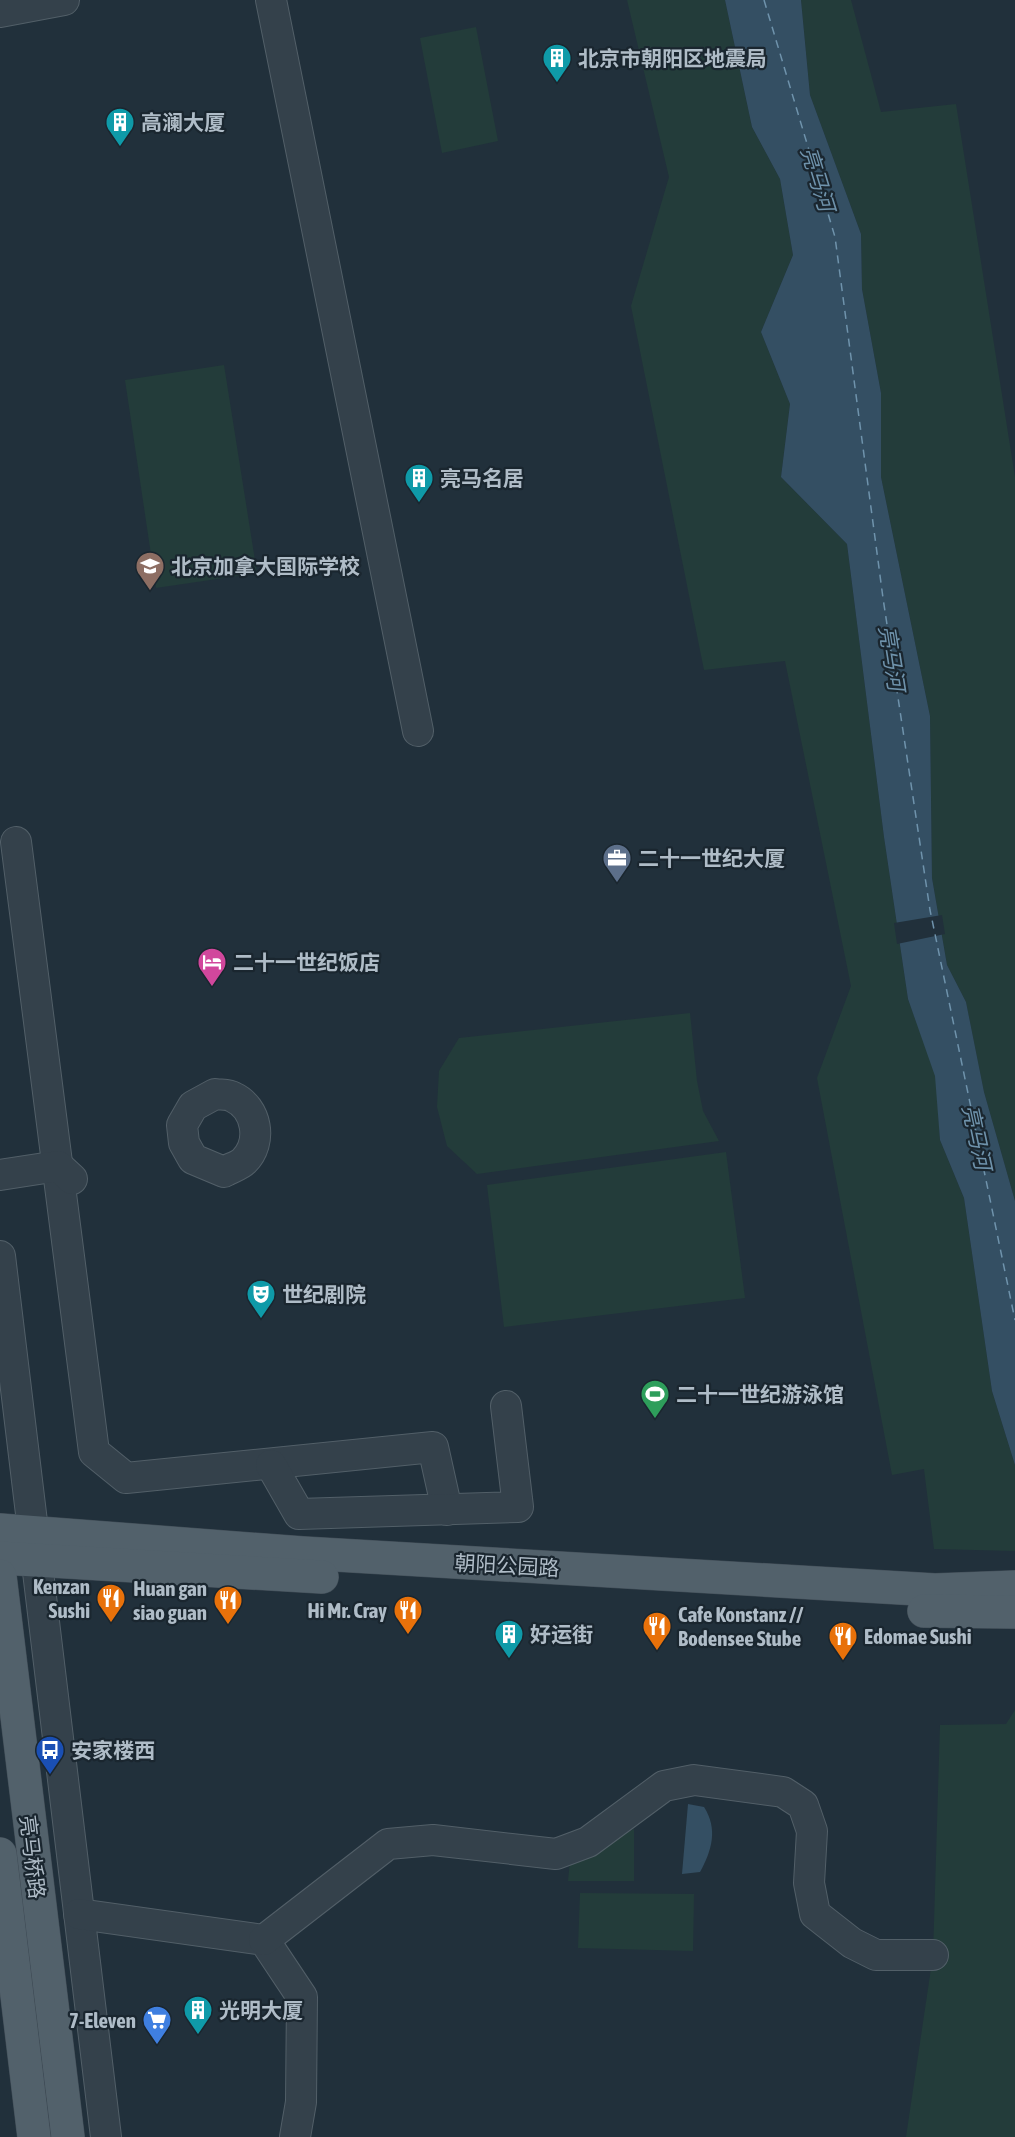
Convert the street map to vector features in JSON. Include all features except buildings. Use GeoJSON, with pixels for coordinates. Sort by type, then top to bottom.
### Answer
{"type":"FeatureCollection","features":[{"type":"Feature","properties":{"kind":"main road","name":"朝阳公园路"},"geometry":{"type":"LineString","coordinates":[[0,1530],[35,1546],[924,1611],[1013,1596]]}},
{"type":"Feature","properties":{"kind":"main road","name":"朝阳公园路"},"geometry":{"type":"LineString","coordinates":[[0,1558],[35,1546],[303,1553],[1013,1596]]}},
{"type":"Feature","properties":{"kind":"main road","name":"亮马桥路"},"geometry":{"type":"LineString","coordinates":[[0,1576],[68,2137]]}},
{"type":"Feature","properties":{"kind":"main road","name":"亮马桥路"},"geometry":{"type":"LineString","coordinates":[[0,1854],[34,2137]]}},
{"type":"Feature","properties":{"kind":"street"},"geometry":{"type":"LineString","coordinates":[[0,12],[64,0]]}},
{"type":"Feature","properties":{"kind":"street"},"geometry":{"type":"LineString","coordinates":[[271,0],[418,731]]}},
{"type":"Feature","properties":{"kind":"street"},"geometry":{"type":"LineString","coordinates":[[16,842],[67,1175],[94,1452],[126,1478],[433,1447],[447,1510]]}},
{"type":"Feature","properties":{"kind":"street"},"geometry":{"type":"LineString","coordinates":[[0,1175],[67,1175]]}},
{"type":"Feature","properties":{"kind":"street"},"geometry":{"type":"LineString","coordinates":[[0,1256],[106,2137]]}},
{"type":"Feature","properties":{"kind":"street"},"geometry":{"type":"LineString","coordinates":[[299,1514],[519,1507],[506,1406]]}},
{"type":"Feature","properties":{"kind":"street"},"geometry":{"type":"LineString","coordinates":[[271,1465],[299,1514],[303,1553]]}},
{"type":"Feature","properties":{"kind":"street"},"geometry":{"type":"LineString","coordinates":[[79,1914],[264,1940],[388,1844],[433,1840],[556,1854],[588,1842],[664,1786],[694,1780],[783,1792],[803,1805],[812,1831],[809,1883],[815,1914],[852,1943],[876,1955],[933,1955]]}},
{"type":"Feature","properties":{"kind":"street"},"geometry":{"type":"LineString","coordinates":[[264,1940],[302,1997],[302,2102],[295,2137]]}},
{"type":"Feature","properties":{"kind":"green space"},"geometry":{"type":"Polygon","coordinates":[[[627,0],[725,0],[752,127],[780,179],[793,255],[761,332],[790,404],[781,477],[847,544],[884,837],[908,999],[936,1076],[940,1140],[964,1198],[992,1391],[1015,1465],[1015,1551],[934,1549],[924,1469],[892,1475],[817,1078],[851,986],[785,661],[704,670],[631,306],[669,177],[627,0]]]}},
{"type":"Feature","properties":{"kind":"green space"},"geometry":{"type":"Polygon","coordinates":[[[801,0],[851,0],[881,112],[956,104],[1015,477],[1015,1201],[984,1092],[966,1002],[947,965],[932,878],[930,716],[881,477],[881,393],[862,289],[861,234],[810,95],[801,0]]]}},
{"type":"Feature","properties":{"kind":"green space"},"geometry":{"type":"Polygon","coordinates":[[[476,27],[498,141],[442,153],[420,38],[476,27]]]}},
{"type":"Feature","properties":{"kind":"green space"},"geometry":{"type":"Polygon","coordinates":[[[224,365],[257,573],[156,588],[125,380],[224,365]]]}},
{"type":"Feature","properties":{"kind":"green space"},"geometry":{"type":"Polygon","coordinates":[[[690,1013],[697,1081],[703,1111],[719,1141],[477,1174],[447,1146],[437,1107],[439,1071],[459,1038],[690,1013]]]}},
{"type":"Feature","properties":{"kind":"green space"},"geometry":{"type":"Polygon","coordinates":[[[726,1152],[745,1298],[504,1327],[487,1185],[726,1152]]]}},
{"type":"Feature","properties":{"kind":"green space"},"geometry":{"type":"Polygon","coordinates":[[[1015,1710],[1015,2137],[906,2137],[933,1955],[940,1725],[1006,1724],[1015,1710]]]}},
{"type":"Feature","properties":{"kind":"green space"},"geometry":{"type":"Polygon","coordinates":[[[634,1829],[634,1881],[568,1881],[570,1861],[634,1829]]]}},
{"type":"Feature","properties":{"kind":"green space"},"geometry":{"type":"Polygon","coordinates":[[[580,1893],[694,1894],[693,1951],[578,1948],[580,1893]]]}},
{"type":"Feature","properties":{"kind":"water","name":"亮马河"},"geometry":{"type":"Polygon","coordinates":[[[725,0],[801,0],[810,95],[861,234],[862,289],[881,393],[881,477],[930,716],[932,878],[947,965],[966,1002],[984,1092],[1015,1201],[1015,1465],[992,1391],[964,1198],[940,1140],[935,1076],[908,999],[884,837],[847,544],[781,477],[790,404],[761,332],[793,255],[780,179],[752,127],[725,0]]]}},
{"type":"Feature","properties":{"kind":"water"},"geometry":{"type":"Polygon","coordinates":[[[688,1804],[704,1807],[711,1823],[712,1840],[708,1856],[700,1872],[682,1874],[688,1804]]]}},
{"type":"Feature","properties":{"kind":"pier"},"geometry":{"type":"Polygon","coordinates":[[[942,915],[945,934],[897,944],[894,923],[942,915]]]}},
{"type":"Feature","properties":{"kind":"ferry route"},"geometry":{"type":"LineString","coordinates":[[764,0],[835,237],[883,598],[930,910],[1015,1320]]}},
{"type":"Feature","properties":{"kind":"place","name":"北京市朝阳区地震局"},"geometry":{"type":"Point","coordinates":[557,84]}},
{"type":"Feature","properties":{"kind":"place","name":"高澜大厦"},"geometry":{"type":"Point","coordinates":[120,148]}},
{"type":"Feature","properties":{"kind":"place","name":"亮马名居"},"geometry":{"type":"Point","coordinates":[419,504]}},
{"type":"Feature","properties":{"kind":"place","name":"北京加拿大国际学校"},"geometry":{"type":"Point","coordinates":[150,592]}},
{"type":"Feature","properties":{"kind":"place","name":"二十一世纪大厦"},"geometry":{"type":"Point","coordinates":[617,884]}},
{"type":"Feature","properties":{"kind":"place","name":"二十一世纪饭店"},"geometry":{"type":"Point","coordinates":[212,988]}},
{"type":"Feature","properties":{"kind":"place","name":"世纪剧院"},"geometry":{"type":"Point","coordinates":[261,1320]}},
{"type":"Feature","properties":{"kind":"place","name":"二十一世纪游泳馆"},"geometry":{"type":"Point","coordinates":[655,1420]}},
{"type":"Feature","properties":{"kind":"place","name":"Kenzan Sushi"},"geometry":{"type":"Point","coordinates":[111,1624]}},
{"type":"Feature","properties":{"kind":"place","name":"Huan gan siao guan"},"geometry":{"type":"Point","coordinates":[228,1626]}},
{"type":"Feature","properties":{"kind":"place","name":"Hi Mr. Cray"},"geometry":{"type":"Point","coordinates":[408,1636]}},
{"type":"Feature","properties":{"kind":"place","name":"Cafe Konstanz // Bodensee Stube"},"geometry":{"type":"Point","coordinates":[657,1652]}},
{"type":"Feature","properties":{"kind":"place","name":"好运街"},"geometry":{"type":"Point","coordinates":[509,1660]}},
{"type":"Feature","properties":{"kind":"place","name":"Edomae Sushi"},"geometry":{"type":"Point","coordinates":[843,1662]}},
{"type":"Feature","properties":{"kind":"place","name":"安家楼西"},"geometry":{"type":"Point","coordinates":[50,1776]}},
{"type":"Feature","properties":{"kind":"place","name":"光明大厦"},"geometry":{"type":"Point","coordinates":[198,2036]}},
{"type":"Feature","properties":{"kind":"place","name":"7-Eleven"},"geometry":{"type":"Point","coordinates":[157,2046]}}]}
